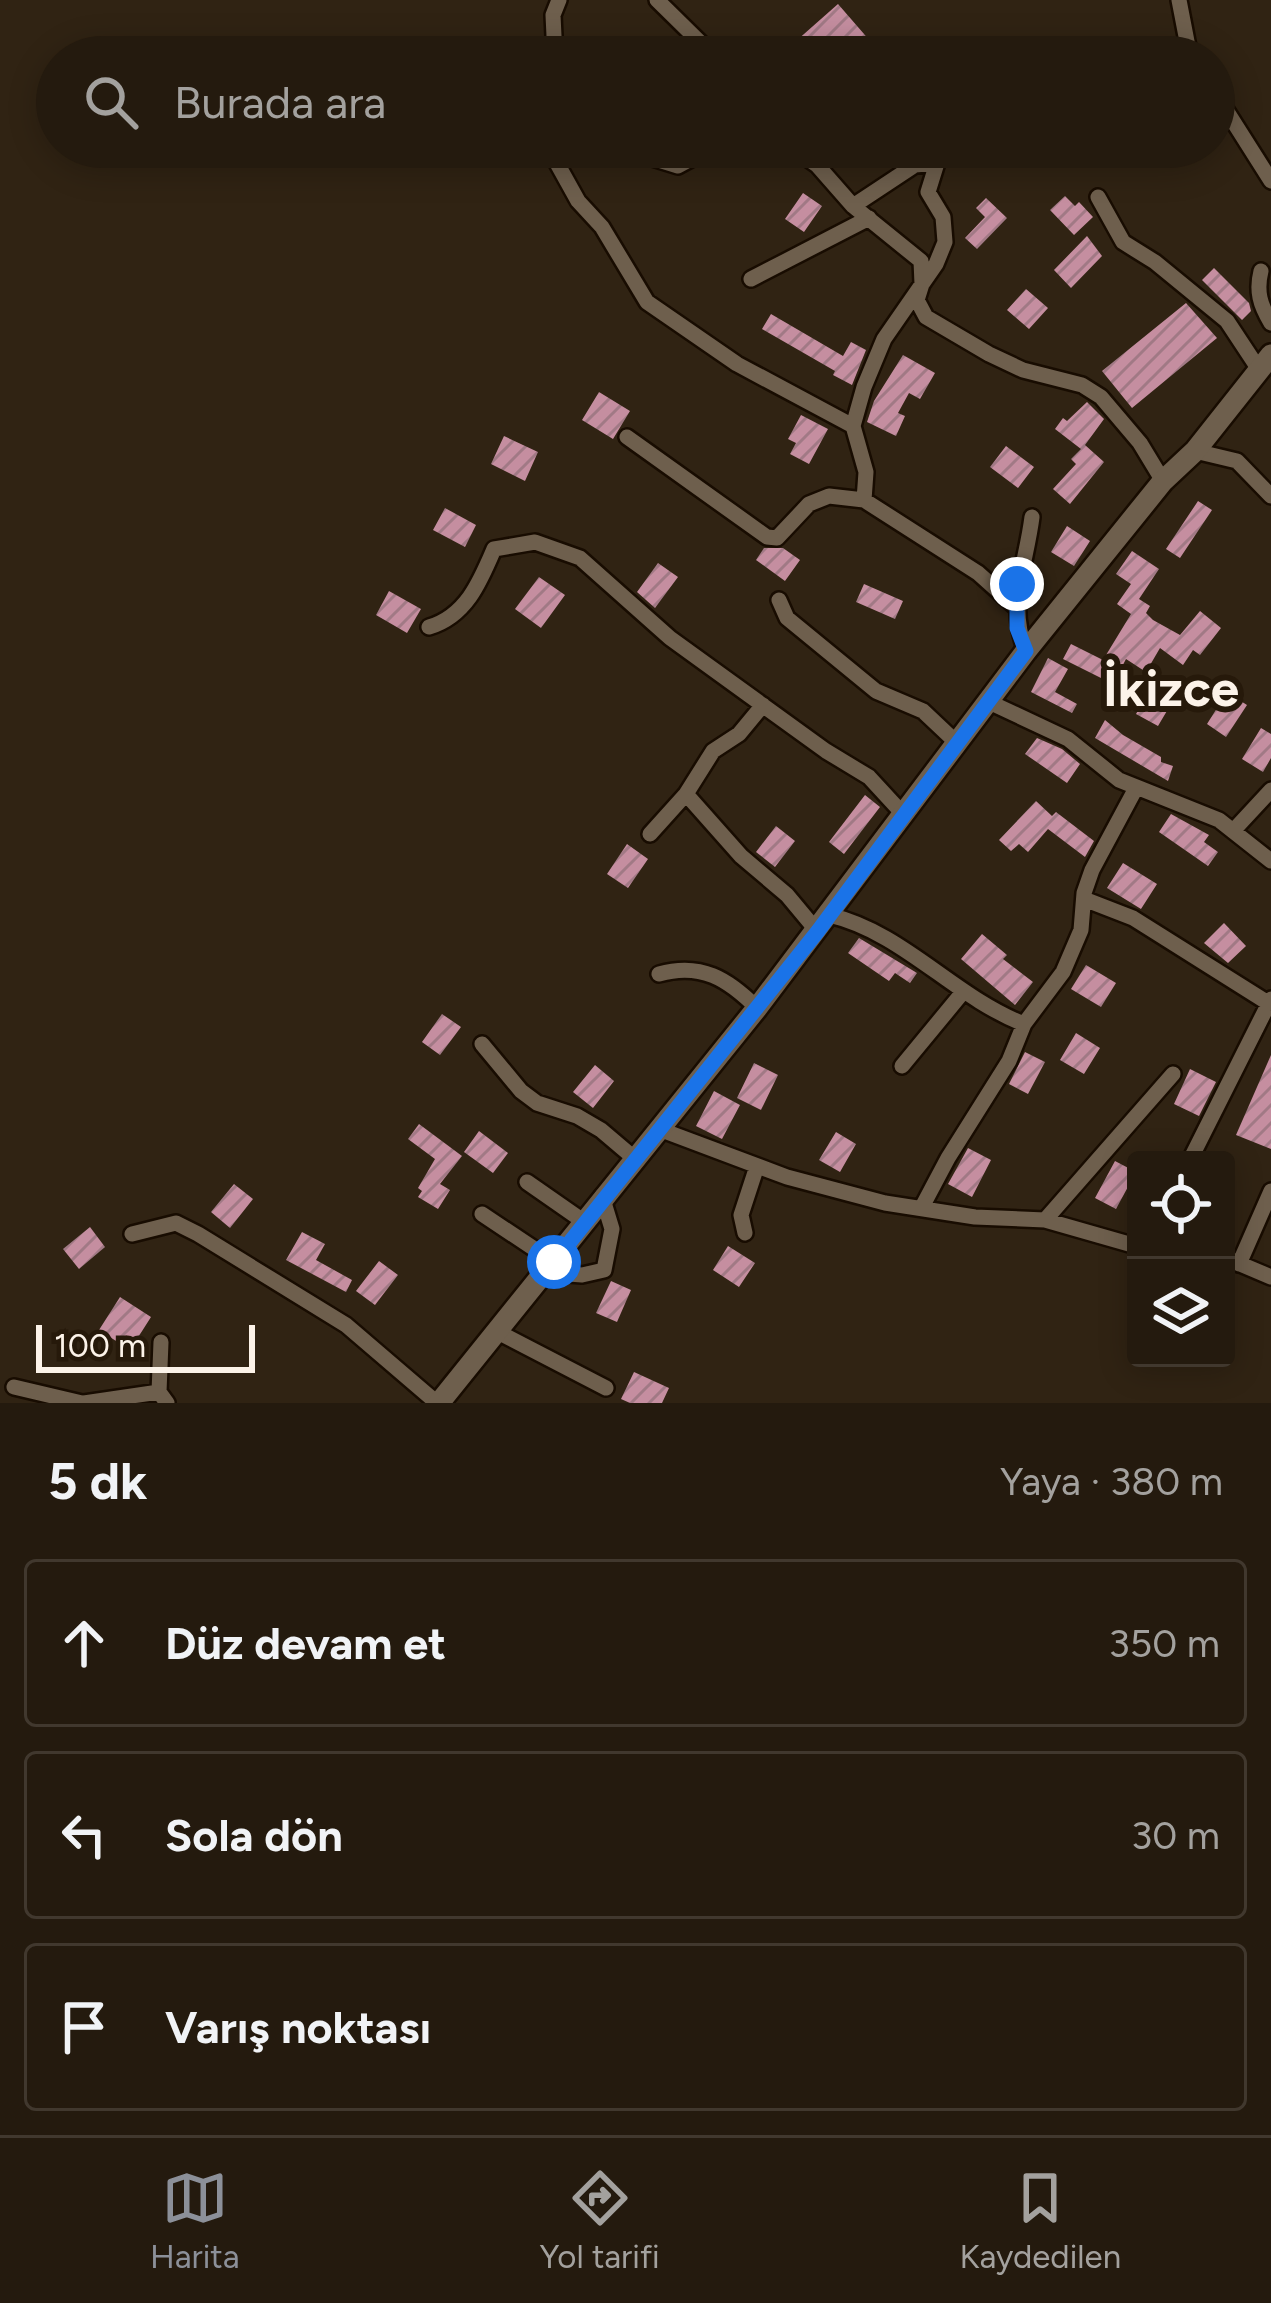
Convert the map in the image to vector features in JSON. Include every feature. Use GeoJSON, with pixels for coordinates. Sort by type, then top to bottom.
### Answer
{"type":"FeatureCollection","features":[{"type":"Feature","properties":{"kind":"main road"},"geometry":{"type":"LineString","coordinates":[[438,1403],[757,1008],[1026,651],[1266,363]]}},
{"type":"Feature","properties":{"kind":"street"},"geometry":{"type":"LineString","coordinates":[[554,36],[553,15],[559,0]]}},
{"type":"Feature","properties":{"kind":"street"},"geometry":{"type":"LineString","coordinates":[[657,0],[694,36]]}},
{"type":"Feature","properties":{"kind":"street"},"geometry":{"type":"LineString","coordinates":[[1178,0],[1186,36]]}},
{"type":"Feature","properties":{"kind":"street"},"geometry":{"type":"LineString","coordinates":[[1235,124],[1271,181]]}},
{"type":"Feature","properties":{"kind":"street"},"geometry":{"type":"LineString","coordinates":[[560,168],[647,302],[737,364],[853,426]]}},
{"type":"Feature","properties":{"kind":"street"},"geometry":{"type":"LineString","coordinates":[[820,168],[853,206],[921,261],[917,300],[926,316],[1022,370],[1082,385],[1101,397],[1140,443],[1163,481]]}},
{"type":"Feature","properties":{"kind":"street"},"geometry":{"type":"LineString","coordinates":[[853,206],[910,168]]}},
{"type":"Feature","properties":{"kind":"street"},"geometry":{"type":"LineString","coordinates":[[864,500],[866,472],[853,426],[884,339],[945,242],[943,217],[928,192],[935,168]]}},
{"type":"Feature","properties":{"kind":"street"},"geometry":{"type":"LineString","coordinates":[[1098,197],[1123,242],[1227,321],[1266,363]]}},
{"type":"Feature","properties":{"kind":"street"},"geometry":{"type":"LineString","coordinates":[[751,279],[868,218]]}},
{"type":"Feature","properties":{"kind":"street"},"geometry":{"type":"LineString","coordinates":[[1261,271],[1262,308],[1271,322]]}},
{"type":"Feature","properties":{"kind":"street"},"geometry":{"type":"LineString","coordinates":[[627,437],[767,537],[777,538],[809,504],[830,496],[864,500],[978,573],[1016,608]]}},
{"type":"Feature","properties":{"kind":"street"},"geometry":{"type":"LineString","coordinates":[[1195,451],[1237,460],[1271,496]]}},
{"type":"Feature","properties":{"kind":"street"},"geometry":{"type":"LineString","coordinates":[[1026,651],[1017,628],[1017,584],[1032,517]]}},
{"type":"Feature","properties":{"kind":"street"},"geometry":{"type":"LineString","coordinates":[[429,627],[446,622],[469,600],[494,549],[535,542],[580,558],[645,618],[868,777],[904,815]]}},
{"type":"Feature","properties":{"kind":"street"},"geometry":{"type":"LineString","coordinates":[[779,600],[787,618],[877,692],[923,711],[958,744]]}},
{"type":"Feature","properties":{"kind":"street"},"geometry":{"type":"LineString","coordinates":[[989,702],[1068,739],[1119,780],[1196,809],[1271,861]]}},
{"type":"Feature","properties":{"kind":"street"},"geometry":{"type":"LineString","coordinates":[[650,835],[686,794],[712,751],[739,734],[763,705]]}},
{"type":"Feature","properties":{"kind":"street"},"geometry":{"type":"LineString","coordinates":[[922,1207],[1009,1061],[1024,1024],[1063,972],[1081,930],[1092,870],[1136,788]]}},
{"type":"Feature","properties":{"kind":"street"},"geometry":{"type":"LineString","coordinates":[[1233,831],[1271,790]]}},
{"type":"Feature","properties":{"kind":"street"},"geometry":{"type":"LineString","coordinates":[[686,794],[741,856],[823,923],[850,920],[891,941],[963,992],[1024,1024]]}},
{"type":"Feature","properties":{"kind":"street"},"geometry":{"type":"LineString","coordinates":[[1084,899],[1133,918],[1269,1001],[1194,1151]]}},
{"type":"Feature","properties":{"kind":"street"},"geometry":{"type":"LineString","coordinates":[[659,974],[698,969],[735,986],[757,1008]]}},
{"type":"Feature","properties":{"kind":"street"},"geometry":{"type":"LineString","coordinates":[[902,1066],[963,992]]}},
{"type":"Feature","properties":{"kind":"street"},"geometry":{"type":"LineString","coordinates":[[482,1044],[521,1091],[602,1130],[634,1158]]}},
{"type":"Feature","properties":{"kind":"street"},"geometry":{"type":"LineString","coordinates":[[1045,1220],[1173,1074]]}},
{"type":"Feature","properties":{"kind":"street"},"geometry":{"type":"LineString","coordinates":[[659,1129],[757,1166],[885,1203],[1045,1220],[1127,1243]]}},
{"type":"Feature","properties":{"kind":"street"},"geometry":{"type":"LineString","coordinates":[[745,1233],[741,1214],[757,1166]]}},
{"type":"Feature","properties":{"kind":"street"},"geometry":{"type":"LineString","coordinates":[[527,1181],[583,1221]]}},
{"type":"Feature","properties":{"kind":"street"},"geometry":{"type":"LineString","coordinates":[[1234,1259],[1271,1191]]}},
{"type":"Feature","properties":{"kind":"street"},"geometry":{"type":"LineString","coordinates":[[482,1214],[548,1267],[582,1275],[604,1270],[612,1229],[602,1196]]}},
{"type":"Feature","properties":{"kind":"street"},"geometry":{"type":"LineString","coordinates":[[132,1234],[176,1223],[197,1234],[346,1324],[438,1403]]}},
{"type":"Feature","properties":{"kind":"street"},"geometry":{"type":"LineString","coordinates":[[1235,1262],[1271,1277]]}},
{"type":"Feature","properties":{"kind":"street"},"geometry":{"type":"LineString","coordinates":[[496,1331],[606,1388]]}},
{"type":"Feature","properties":{"kind":"street"},"geometry":{"type":"LineString","coordinates":[[14,1388],[83,1403],[163,1398],[161,1342]]}},
{"type":"Feature","properties":{"kind":"building"},"geometry":{"type":"Polygon","coordinates":[[[838,4],[866,36],[802,36],[838,4]]]}},
{"type":"Feature","properties":{"kind":"building"},"geometry":{"type":"Polygon","coordinates":[[[803,193],[822,206],[804,232],[785,219],[803,193]]]}},
{"type":"Feature","properties":{"kind":"building"},"geometry":{"type":"Polygon","coordinates":[[[1065,196],[1075,206],[1079,202],[1093,217],[1074,235],[1050,210],[1065,196]]]}},
{"type":"Feature","properties":{"kind":"building"},"geometry":{"type":"Polygon","coordinates":[[[986,198],[1007,218],[977,249],[965,238],[985,217],[976,208],[986,198]]]}},
{"type":"Feature","properties":{"kind":"building"},"geometry":{"type":"Polygon","coordinates":[[[1087,236],[1102,256],[1071,288],[1054,270],[1087,236]]]}},
{"type":"Feature","properties":{"kind":"building"},"geometry":{"type":"Polygon","coordinates":[[[1214,268],[1249,303],[1251,311],[1242,320],[1202,280],[1214,268]]]}},
{"type":"Feature","properties":{"kind":"building"},"geometry":{"type":"Polygon","coordinates":[[[1026,289],[1048,308],[1029,329],[1007,310],[1026,289]]]}},
{"type":"Feature","properties":{"kind":"building"},"geometry":{"type":"Polygon","coordinates":[[[1186,303],[1217,338],[1132,408],[1102,371],[1186,303]]]}},
{"type":"Feature","properties":{"kind":"building"},"geometry":{"type":"Polygon","coordinates":[[[771,314],[843,356],[851,342],[866,350],[852,385],[762,329],[771,314]]]}},
{"type":"Feature","properties":{"kind":"building"},"geometry":{"type":"Polygon","coordinates":[[[903,355],[935,373],[920,399],[909,393],[898,413],[905,416],[896,436],[867,422],[874,401],[903,355]]]}},
{"type":"Feature","properties":{"kind":"building"},"geometry":{"type":"Polygon","coordinates":[[[599,392],[630,411],[613,439],[582,420],[599,392]]]}},
{"type":"Feature","properties":{"kind":"building"},"geometry":{"type":"Polygon","coordinates":[[[1087,402],[1104,419],[1085,445],[1104,462],[1070,504],[1053,489],[1076,464],[1071,459],[1081,449],[1055,429],[1087,402]]]}},
{"type":"Feature","properties":{"kind":"building"},"geometry":{"type":"Polygon","coordinates":[[[801,415],[828,429],[809,464],[790,454],[796,443],[788,439],[801,415]]]}},
{"type":"Feature","properties":{"kind":"building"},"geometry":{"type":"Polygon","coordinates":[[[504,436],[538,452],[525,481],[491,464],[504,436]]]}},
{"type":"Feature","properties":{"kind":"building"},"geometry":{"type":"Polygon","coordinates":[[[1006,446],[1034,467],[1018,488],[990,467],[1006,446]]]}},
{"type":"Feature","properties":{"kind":"building"},"geometry":{"type":"Polygon","coordinates":[[[1198,501],[1212,510],[1180,558],[1166,549],[1198,501]]]}},
{"type":"Feature","properties":{"kind":"building"},"geometry":{"type":"Polygon","coordinates":[[[445,508],[476,525],[465,547],[433,530],[445,508]]]}},
{"type":"Feature","properties":{"kind":"building"},"geometry":{"type":"Polygon","coordinates":[[[1067,526],[1090,541],[1074,566],[1051,552],[1067,526]]]}},
{"type":"Feature","properties":{"kind":"building"},"geometry":{"type":"Polygon","coordinates":[[[764,548],[783,548],[800,560],[785,581],[756,560],[764,548]]]}},
{"type":"Feature","properties":{"kind":"building"},"geometry":{"type":"Polygon","coordinates":[[[1132,551],[1159,569],[1139,599],[1150,606],[1146,613],[1153,620],[1180,635],[1200,611],[1221,628],[1200,655],[1193,650],[1183,665],[1160,648],[1146,672],[1126,659],[1113,684],[1063,659],[1071,644],[1103,660],[1131,614],[1117,604],[1131,584],[1116,574],[1132,551]]]}},
{"type":"Feature","properties":{"kind":"building"},"geometry":{"type":"Polygon","coordinates":[[[658,563],[678,577],[655,608],[637,592],[658,563]]]}},
{"type":"Feature","properties":{"kind":"building"},"geometry":{"type":"Polygon","coordinates":[[[539,577],[565,595],[541,628],[515,609],[539,577]]]}},
{"type":"Feature","properties":{"kind":"building"},"geometry":{"type":"Polygon","coordinates":[[[864,584],[903,601],[895,619],[856,602],[864,584]]]}},
{"type":"Feature","properties":{"kind":"building"},"geometry":{"type":"Polygon","coordinates":[[[389,591],[421,609],[407,633],[376,615],[389,591]]]}},
{"type":"Feature","properties":{"kind":"building"},"geometry":{"type":"Polygon","coordinates":[[[1048,658],[1068,669],[1055,692],[1077,704],[1072,713],[1031,692],[1048,658]]]}},
{"type":"Feature","properties":{"kind":"building"},"geometry":{"type":"Polygon","coordinates":[[[1152,686],[1174,699],[1158,726],[1136,714],[1152,686]]]}},
{"type":"Feature","properties":{"kind":"building"},"geometry":{"type":"Polygon","coordinates":[[[1224,697],[1247,705],[1226,737],[1207,724],[1224,697]]]}},
{"type":"Feature","properties":{"kind":"building"},"geometry":{"type":"Polygon","coordinates":[[[1105,720],[1173,766],[1168,781],[1095,738],[1105,720]]]}},
{"type":"Feature","properties":{"kind":"building"},"geometry":{"type":"Polygon","coordinates":[[[1261,728],[1271,734],[1271,758],[1263,772],[1242,759],[1261,728]]]}},
{"type":"Feature","properties":{"kind":"building"},"geometry":{"type":"Polygon","coordinates":[[[1037,738],[1080,764],[1067,783],[1025,754],[1037,738]]]}},
{"type":"Feature","properties":{"kind":"building"},"geometry":{"type":"Polygon","coordinates":[[[865,795],[880,807],[844,854],[829,842],[865,795]]]}},
{"type":"Feature","properties":{"kind":"building"},"geometry":{"type":"Polygon","coordinates":[[[1036,801],[1094,841],[1085,857],[1048,829],[1028,852],[1019,844],[1011,851],[999,840],[1036,801]]]}},
{"type":"Feature","properties":{"kind":"building"},"geometry":{"type":"Polygon","coordinates":[[[1171,814],[1209,835],[1204,842],[1218,852],[1208,866],[1159,832],[1171,814]]]}},
{"type":"Feature","properties":{"kind":"building"},"geometry":{"type":"Polygon","coordinates":[[[776,826],[795,841],[775,867],[756,852],[776,826]]]}},
{"type":"Feature","properties":{"kind":"building"},"geometry":{"type":"Polygon","coordinates":[[[627,844],[648,859],[628,888],[607,874],[627,844]]]}},
{"type":"Feature","properties":{"kind":"building"},"geometry":{"type":"Polygon","coordinates":[[[1123,863],[1157,884],[1141,909],[1107,888],[1123,863]]]}},
{"type":"Feature","properties":{"kind":"building"},"geometry":{"type":"Polygon","coordinates":[[[1224,923],[1246,946],[1228,963],[1204,943],[1224,923]]]}},
{"type":"Feature","properties":{"kind":"building"},"geometry":{"type":"Polygon","coordinates":[[[982,934],[1007,955],[1003,959],[1033,982],[1015,1005],[961,959],[982,934]]]}},
{"type":"Feature","properties":{"kind":"building"},"geometry":{"type":"Polygon","coordinates":[[[859,938],[917,973],[910,983],[895,973],[889,981],[848,953],[859,938]]]}},
{"type":"Feature","properties":{"kind":"building"},"geometry":{"type":"Polygon","coordinates":[[[1086,965],[1116,983],[1101,1007],[1071,989],[1086,965]]]}},
{"type":"Feature","properties":{"kind":"building"},"geometry":{"type":"Polygon","coordinates":[[[442,1014],[461,1027],[440,1055],[422,1042],[442,1014]]]}},
{"type":"Feature","properties":{"kind":"building"},"geometry":{"type":"Polygon","coordinates":[[[1076,1033],[1100,1048],[1084,1074],[1060,1060],[1076,1033]]]}},
{"type":"Feature","properties":{"kind":"building"},"geometry":{"type":"Polygon","coordinates":[[[1025,1052],[1045,1062],[1028,1094],[1009,1084],[1025,1052]]]}},
{"type":"Feature","properties":{"kind":"building"},"geometry":{"type":"Polygon","coordinates":[[[1271,1055],[1271,1149],[1236,1135],[1271,1055]]]}},
{"type":"Feature","properties":{"kind":"building"},"geometry":{"type":"Polygon","coordinates":[[[754,1063],[778,1075],[761,1110],[737,1098],[754,1063]]]}},
{"type":"Feature","properties":{"kind":"building"},"geometry":{"type":"Polygon","coordinates":[[[595,1065],[614,1081],[593,1108],[573,1092],[595,1065]]]}},
{"type":"Feature","properties":{"kind":"building"},"geometry":{"type":"Polygon","coordinates":[[[1190,1069],[1216,1082],[1199,1116],[1174,1104],[1190,1069]]]}},
{"type":"Feature","properties":{"kind":"building"},"geometry":{"type":"Polygon","coordinates":[[[714,1091],[740,1105],[722,1139],[696,1126],[714,1091]]]}},
{"type":"Feature","properties":{"kind":"building"},"geometry":{"type":"Polygon","coordinates":[[[419,1124],[462,1156],[440,1184],[450,1190],[438,1209],[418,1197],[422,1191],[418,1188],[435,1159],[408,1139],[419,1124]]]}},
{"type":"Feature","properties":{"kind":"building"},"geometry":{"type":"Polygon","coordinates":[[[479,1131],[508,1153],[493,1173],[464,1152],[479,1131]]]}},
{"type":"Feature","properties":{"kind":"building"},"geometry":{"type":"Polygon","coordinates":[[[836,1132],[856,1144],[840,1172],[819,1160],[836,1132]]]}},
{"type":"Feature","properties":{"kind":"building"},"geometry":{"type":"Polygon","coordinates":[[[968,1148],[991,1160],[972,1197],[948,1184],[968,1148]]]}},
{"type":"Feature","properties":{"kind":"building"},"geometry":{"type":"Polygon","coordinates":[[[1115,1161],[1127,1167],[1127,1189],[1116,1209],[1095,1198],[1115,1161]]]}},
{"type":"Feature","properties":{"kind":"building"},"geometry":{"type":"Polygon","coordinates":[[[234,1184],[253,1199],[230,1228],[211,1212],[234,1184]]]}},
{"type":"Feature","properties":{"kind":"building"},"geometry":{"type":"Polygon","coordinates":[[[90,1227],[105,1247],[79,1269],[63,1249],[90,1227]]]}},
{"type":"Feature","properties":{"kind":"building"},"geometry":{"type":"Polygon","coordinates":[[[302,1232],[325,1244],[316,1260],[352,1280],[346,1292],[286,1260],[302,1232]]]}},
{"type":"Feature","properties":{"kind":"building"},"geometry":{"type":"Polygon","coordinates":[[[728,1246],[755,1263],[739,1287],[713,1270],[728,1246]]]}},
{"type":"Feature","properties":{"kind":"building"},"geometry":{"type":"Polygon","coordinates":[[[379,1261],[398,1275],[375,1305],[356,1291],[379,1261]]]}},
{"type":"Feature","properties":{"kind":"building"},"geometry":{"type":"Polygon","coordinates":[[[611,1281],[631,1290],[617,1322],[596,1313],[611,1281]]]}},
{"type":"Feature","properties":{"kind":"building"},"geometry":{"type":"Polygon","coordinates":[[[120,1297],[151,1317],[130,1350],[99,1330],[120,1297]]]}},
{"type":"Feature","properties":{"kind":"building"},"geometry":{"type":"Polygon","coordinates":[[[634,1372],[669,1388],[662,1403],[621,1399],[634,1372]]]}},
{"type":"Feature","properties":{"kind":"district","name":"İkizce"},"geometry":{"type":"Point","coordinates":[1171,688]}},
{"type":"Feature","properties":{"kind":"route"},"geometry":{"type":"LineString","coordinates":[[554,1262],[602,1196],[818,931],[1026,651],[1017,628],[1017,584]]}}]}
